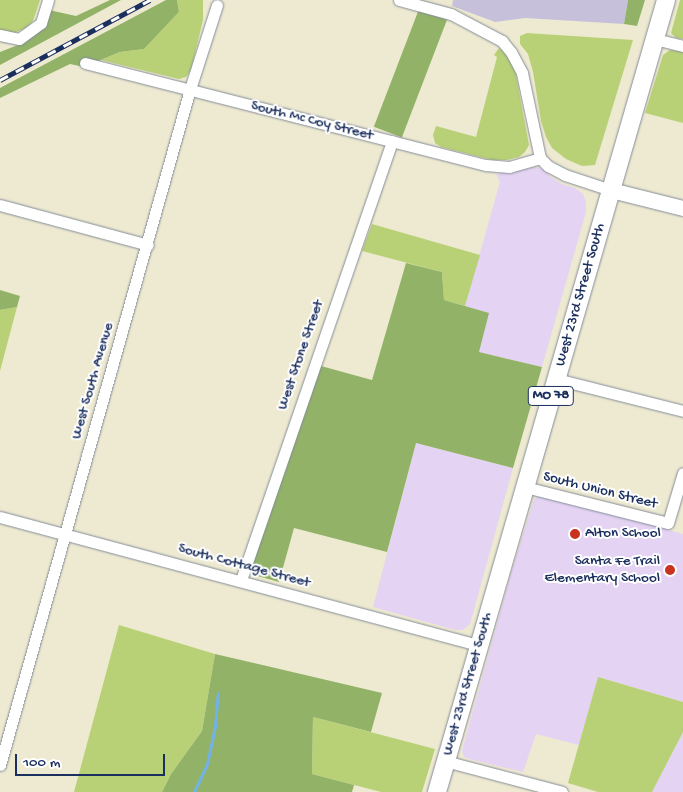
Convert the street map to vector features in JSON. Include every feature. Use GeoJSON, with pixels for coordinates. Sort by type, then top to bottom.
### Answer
{"type":"FeatureCollection","features":[{"type":"Feature","properties":{"kind":"main road","name":"West 23rd Street South"},"geometry":{"type":"LineString","coordinates":[[437,792],[666,0]]}},
{"type":"Feature","properties":{"kind":"street"},"geometry":{"type":"LineString","coordinates":[[0,35],[19,39],[42,23],[48,0]]}},
{"type":"Feature","properties":{"kind":"street"},"geometry":{"type":"LineString","coordinates":[[399,0],[451,14],[502,41],[511,52],[522,73],[540,158],[548,166],[565,175],[611,190],[683,208]]}},
{"type":"Feature","properties":{"kind":"street","name":"West South Avenue"},"geometry":{"type":"LineString","coordinates":[[0,765],[64,534],[148,245],[190,89],[216,5]]}},
{"type":"Feature","properties":{"kind":"street"},"geometry":{"type":"LineString","coordinates":[[655,39],[683,46]]}},
{"type":"Feature","properties":{"kind":"street","name":"South Mc Coy Street"},"geometry":{"type":"LineString","coordinates":[[85,63],[486,165],[509,167],[540,158]]}},
{"type":"Feature","properties":{"kind":"street","name":"West Stone Street"},"geometry":{"type":"LineString","coordinates":[[241,580],[392,141]]}},
{"type":"Feature","properties":{"kind":"street"},"geometry":{"type":"LineString","coordinates":[[0,205],[148,245]]}},
{"type":"Feature","properties":{"kind":"street"},"geometry":{"type":"LineString","coordinates":[[556,379],[683,412]]}},
{"type":"Feature","properties":{"kind":"street","name":"South Union Street"},"geometry":{"type":"LineString","coordinates":[[525,487],[668,523],[683,473]]}},
{"type":"Feature","properties":{"kind":"street","name":"South Cottage Street"},"geometry":{"type":"LineString","coordinates":[[0,517],[479,645]]}},
{"type":"Feature","properties":{"kind":"street"},"geometry":{"type":"LineString","coordinates":[[445,761],[562,792]]}},
{"type":"Feature","properties":{"kind":"shaded area"},"geometry":{"type":"Polygon","coordinates":[[[453,0],[628,0],[624,24],[525,18],[495,22],[452,6],[453,0]]]}},
{"type":"Feature","properties":{"kind":"shaded area"},"geometry":{"type":"Polygon","coordinates":[[[535,167],[543,169],[552,178],[564,185],[575,188],[583,194],[586,202],[586,212],[542,367],[479,352],[465,306],[500,182],[496,174],[535,167]]]}},
{"type":"Feature","properties":{"kind":"shaded area"},"geometry":{"type":"Polygon","coordinates":[[[416,443],[513,468],[470,624],[463,630],[455,630],[373,607],[416,443]]]}},
{"type":"Feature","properties":{"kind":"shaded area"},"geometry":{"type":"Polygon","coordinates":[[[540,496],[583,505],[683,534],[683,702],[598,677],[579,745],[536,734],[523,772],[464,757],[462,751],[511,573],[534,499],[540,496]]]}},
{"type":"Feature","properties":{"kind":"shaded area"},"geometry":{"type":"Polygon","coordinates":[[[683,732],[683,792],[652,792],[683,732]]]}},
{"type":"Feature","properties":{"kind":"green space"},"geometry":{"type":"Polygon","coordinates":[[[0,0],[40,0],[33,21],[26,28],[14,33],[0,31],[0,0]]]}},
{"type":"Feature","properties":{"kind":"green space"},"geometry":{"type":"Polygon","coordinates":[[[110,0],[121,0],[0,65],[0,52],[18,45],[45,27],[49,10],[76,16],[110,0]]]}},
{"type":"Feature","properties":{"kind":"green space"},"geometry":{"type":"Polygon","coordinates":[[[166,0],[177,0],[179,12],[144,49],[120,52],[84,67],[70,64],[0,98],[0,88],[166,0]]]}},
{"type":"Feature","properties":{"kind":"green space"},"geometry":{"type":"Polygon","coordinates":[[[177,0],[203,0],[203,20],[191,70],[186,77],[179,79],[101,60],[120,52],[144,49],[179,12],[177,0]]]}},
{"type":"Feature","properties":{"kind":"green space"},"geometry":{"type":"Polygon","coordinates":[[[628,0],[645,0],[637,26],[624,24],[628,0]]]}},
{"type":"Feature","properties":{"kind":"green space"},"geometry":{"type":"Polygon","coordinates":[[[680,0],[683,0],[683,39],[676,38],[671,33],[680,0]]]}},
{"type":"Feature","properties":{"kind":"green space"},"geometry":{"type":"Polygon","coordinates":[[[419,9],[447,20],[402,137],[374,127],[419,9]]]}},
{"type":"Feature","properties":{"kind":"green space"},"geometry":{"type":"Polygon","coordinates":[[[527,33],[633,40],[595,165],[582,166],[566,159],[552,148],[546,137],[528,54],[520,44],[520,36],[527,33]]]}},
{"type":"Feature","properties":{"kind":"green space"},"geometry":{"type":"Polygon","coordinates":[[[499,48],[507,55],[515,70],[529,145],[525,152],[519,157],[507,160],[492,160],[441,147],[435,143],[433,135],[436,126],[476,137],[497,57],[494,55],[499,48]]]}},
{"type":"Feature","properties":{"kind":"green space"},"geometry":{"type":"Polygon","coordinates":[[[670,50],[683,51],[683,123],[645,113],[663,55],[670,50]]]}},
{"type":"Feature","properties":{"kind":"green space"},"geometry":{"type":"Polygon","coordinates":[[[372,224],[480,255],[465,306],[444,300],[442,272],[362,251],[372,224]]]}},
{"type":"Feature","properties":{"kind":"green space"},"geometry":{"type":"Polygon","coordinates":[[[406,263],[442,272],[444,300],[489,313],[479,352],[542,367],[513,468],[416,443],[387,552],[294,528],[279,582],[254,575],[250,571],[321,366],[372,380],[406,263]]]}},
{"type":"Feature","properties":{"kind":"green space"},"geometry":{"type":"Polygon","coordinates":[[[0,290],[20,296],[17,307],[0,310],[0,290]]]}},
{"type":"Feature","properties":{"kind":"green space"},"geometry":{"type":"Polygon","coordinates":[[[17,307],[0,371],[0,310],[17,307]]]}},
{"type":"Feature","properties":{"kind":"green space"},"geometry":{"type":"Polygon","coordinates":[[[119,625],[215,654],[202,731],[171,774],[162,792],[74,792],[119,625]]]}},
{"type":"Feature","properties":{"kind":"green space"},"geometry":{"type":"Polygon","coordinates":[[[215,654],[382,693],[371,732],[313,717],[312,774],[354,785],[352,792],[162,792],[171,774],[202,731],[215,654]]]}},
{"type":"Feature","properties":{"kind":"green space"},"geometry":{"type":"Polygon","coordinates":[[[598,677],[683,702],[683,732],[652,792],[598,792],[568,783],[598,677]]]}},
{"type":"Feature","properties":{"kind":"green space"},"geometry":{"type":"Polygon","coordinates":[[[313,717],[435,749],[422,792],[381,792],[312,774],[313,717]]]}},
{"type":"Feature","properties":{"kind":"waterway"},"geometry":{"type":"LineString","coordinates":[[194,792],[207,764],[215,726],[218,693]]}},
{"type":"Feature","properties":{"kind":"railway"},"geometry":{"type":"LineString","coordinates":[[0,80],[150,0]]}},
{"type":"Feature","properties":{"kind":"place","name":"Alton School"},"geometry":{"type":"Point","coordinates":[575,534]}},
{"type":"Feature","properties":{"kind":"place","name":"Santa Fe Trail Elementary School"},"geometry":{"type":"Point","coordinates":[670,570]}}]}
